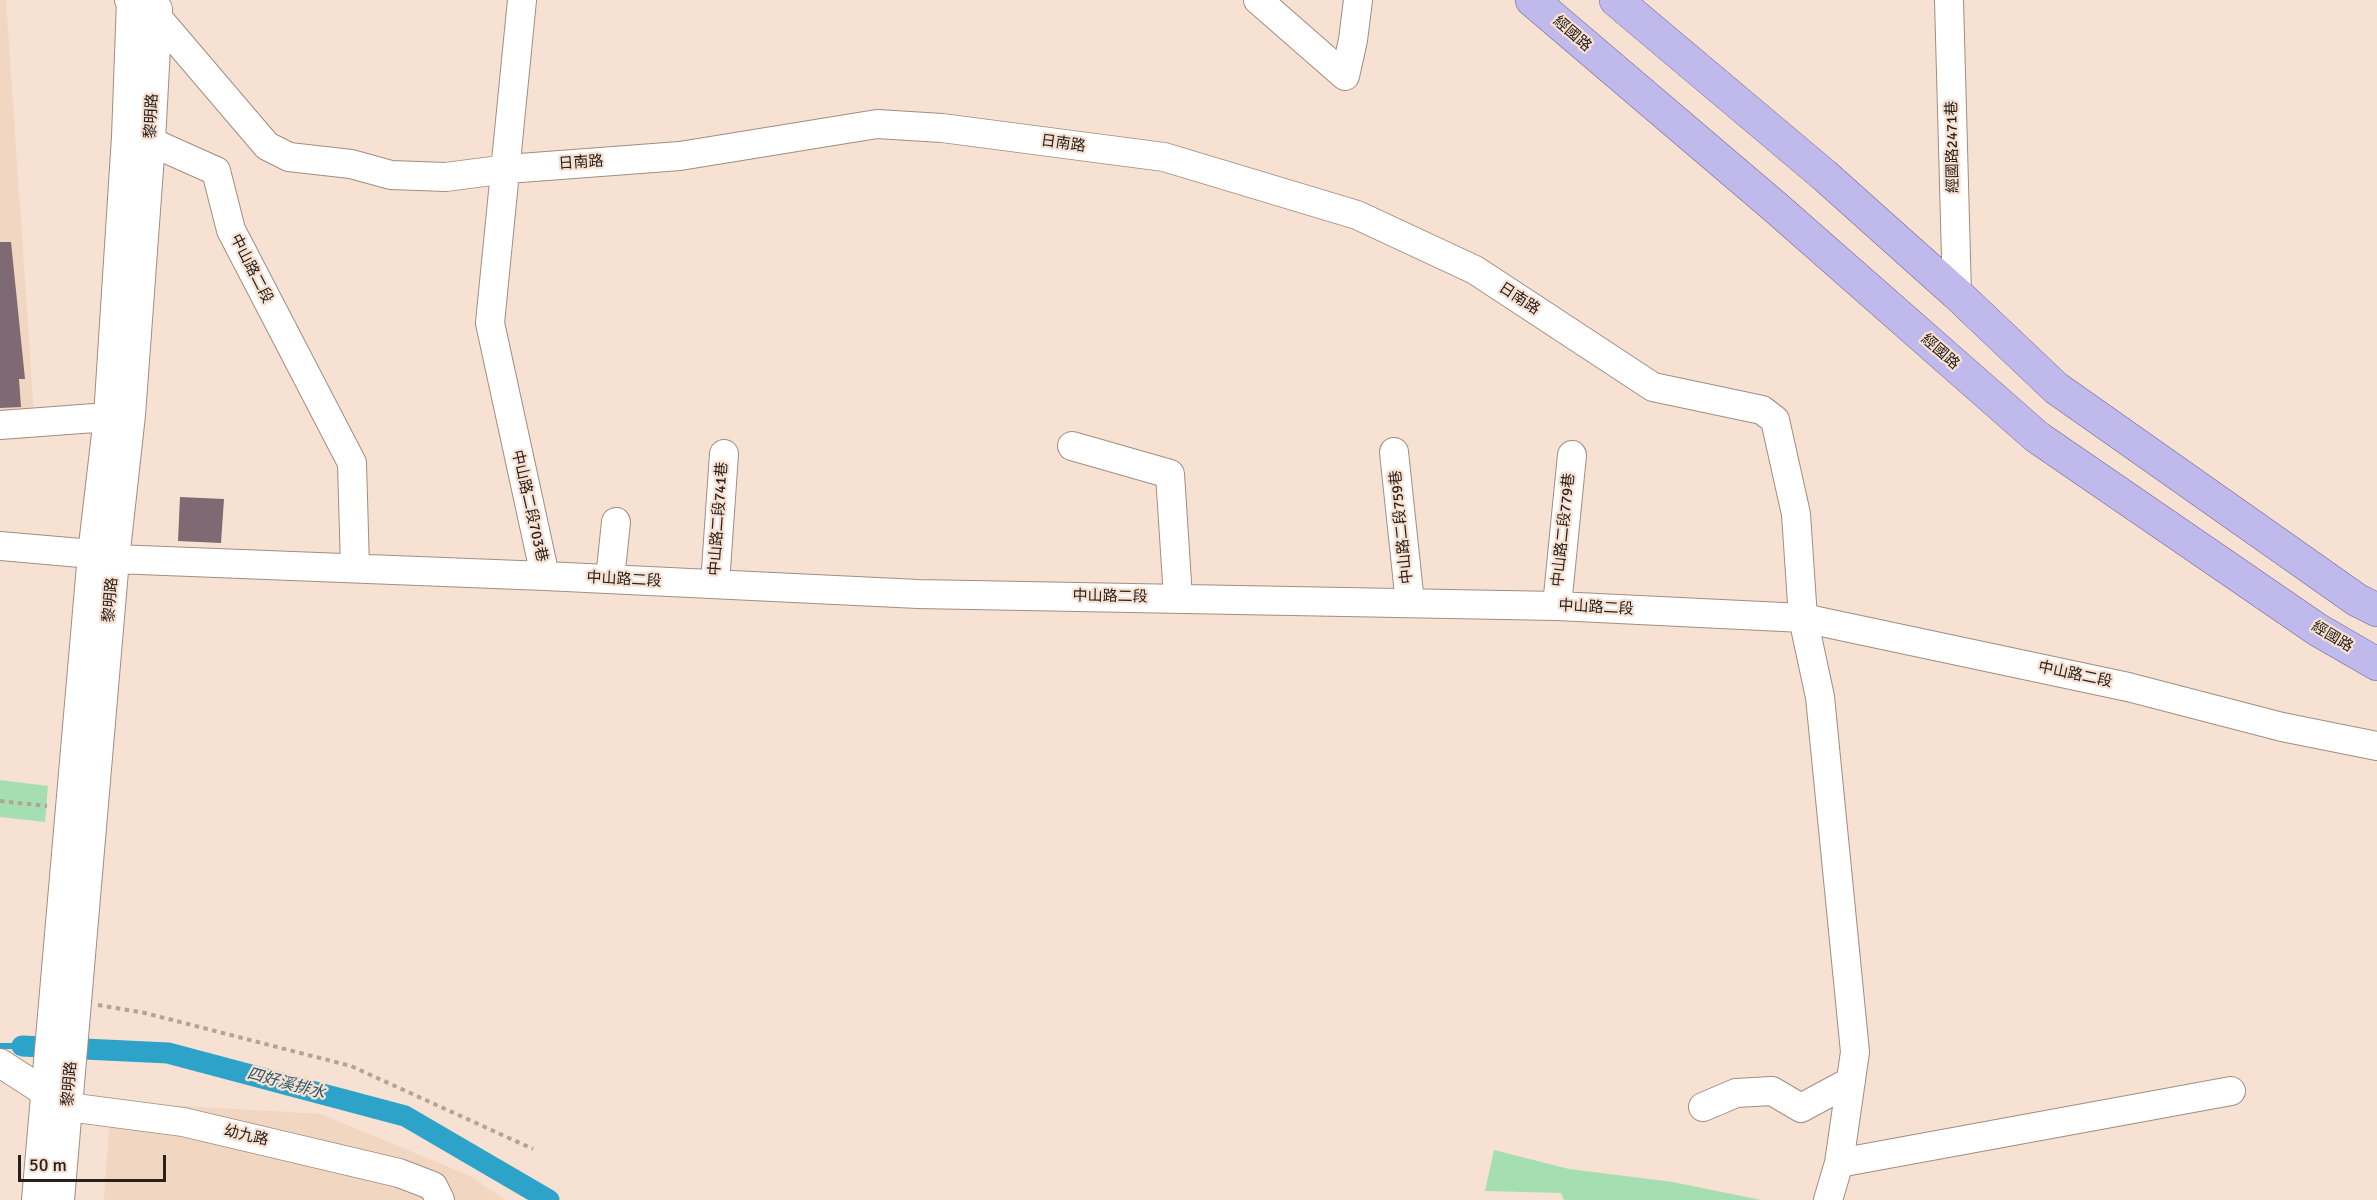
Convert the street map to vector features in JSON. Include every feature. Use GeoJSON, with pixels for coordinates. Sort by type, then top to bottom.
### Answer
{"type":"FeatureCollection","features":[{"type":"Feature","properties":{"kind":"main road","name":"經國路"},"geometry":{"type":"LineString","coordinates":[[1532,0],[1783,214],[2037,437],[2318,630],[2377,664]]}},
{"type":"Feature","properties":{"kind":"main road"},"geometry":{"type":"LineString","coordinates":[[1616,0],[1824,176],[1957,294],[2056,388],[2357,600],[2377,610]]}},
{"type":"Feature","properties":{"kind":"street","name":"中山路二段703巷"},"geometry":{"type":"LineString","coordinates":[[522,0],[490,323],[545,576]]}},
{"type":"Feature","properties":{"kind":"street"},"geometry":{"type":"LineString","coordinates":[[1258,0],[1345,76],[1353,40],[1358,0]]}},
{"type":"Feature","properties":{"kind":"street","name":"經國路2471巷"},"geometry":{"type":"LineString","coordinates":[[1949,0],[1957,294]]}},
{"type":"Feature","properties":{"kind":"street","name":"日南路"},"geometry":{"type":"LineString","coordinates":[[142,4],[267,146],[289,157],[351,164],[391,176],[446,177],[507,169],[680,156],[877,124],[942,128],[1164,157],[1357,215],[1475,270],[1653,387],[1762,410],[1775,420],[1796,514],[1803,618],[1820,697],[1855,1052],[1839,1163],[1828,1200]]}},
{"type":"Feature","properties":{"kind":"street","name":"黎明路"},"geometry":{"type":"LineString","coordinates":[[68,1004],[69,808],[104,556],[131,415],[142,4]]}},
{"type":"Feature","properties":{"kind":"street","name":"黎明路"},"geometry":{"type":"LineString","coordinates":[[36,1200],[56,1095],[68,1004],[104,556],[108,417],[139,140]]}},
{"type":"Feature","properties":{"kind":"street","name":"中山路二段"},"geometry":{"type":"LineString","coordinates":[[139,140],[216,171],[231,230],[352,463],[355,568],[918,594],[1557,606],[1803,618],[2128,687],[2282,727],[2377,746]]}},
{"type":"Feature","properties":{"kind":"street"},"geometry":{"type":"LineString","coordinates":[[0,425],[108,417]]}},
{"type":"Feature","properties":{"kind":"street"},"geometry":{"type":"LineString","coordinates":[[1072,446],[1170,474],[1178,598]]}},
{"type":"Feature","properties":{"kind":"street","name":"中山路二段759巷"},"geometry":{"type":"LineString","coordinates":[[1394,452],[1410,603]]}},
{"type":"Feature","properties":{"kind":"street","name":"中山路二段741巷"},"geometry":{"type":"LineString","coordinates":[[715,584],[724,454]]}},
{"type":"Feature","properties":{"kind":"street","name":"中山路二段779巷"},"geometry":{"type":"LineString","coordinates":[[1557,606],[1572,454]]}},
{"type":"Feature","properties":{"kind":"street"},"geometry":{"type":"LineString","coordinates":[[610,579],[616,522]]}},
{"type":"Feature","properties":{"kind":"street"},"geometry":{"type":"LineString","coordinates":[[0,546],[104,556],[355,568]]}},
{"type":"Feature","properties":{"kind":"street","name":"黎明路"},"geometry":{"type":"LineString","coordinates":[[0,1063],[56,1095]]}},
{"type":"Feature","properties":{"kind":"street"},"geometry":{"type":"LineString","coordinates":[[1703,1107],[1736,1093],[1772,1092],[1801,1108],[1851,1081]]}},
{"type":"Feature","properties":{"kind":"street"},"geometry":{"type":"LineString","coordinates":[[1839,1163],[2231,1091]]}},
{"type":"Feature","properties":{"kind":"street","name":"黎明路"},"geometry":{"type":"LineString","coordinates":[[56,1095],[60,1200]]}},
{"type":"Feature","properties":{"kind":"street","name":"幼九路"},"geometry":{"type":"LineString","coordinates":[[56,1095],[388,1170],[433,1186],[440,1200]]}},
{"type":"Feature","properties":{"kind":"path"},"geometry":{"type":"LineString","coordinates":[[0,801],[69,808]]}},
{"type":"Feature","properties":{"kind":"path"},"geometry":{"type":"LineString","coordinates":[[68,1004],[145,1013],[351,1066],[533,1149]]}},
{"type":"Feature","properties":{"kind":"shaded area"},"geometry":{"type":"Polygon","coordinates":[[[0,0],[6,0],[34,415],[0,418],[0,0]]]}},
{"type":"Feature","properties":{"kind":"shaded area"},"geometry":{"type":"Polygon","coordinates":[[[111,1102],[321,1114],[470,1176],[505,1200],[104,1200],[111,1102]]]}},
{"type":"Feature","properties":{"kind":"green space"},"geometry":{"type":"Polygon","coordinates":[[[0,780],[48,786],[45,822],[0,817],[0,780]]]}},
{"type":"Feature","properties":{"kind":"green space"},"geometry":{"type":"Polygon","coordinates":[[[1494,1150],[1569,1169],[1673,1182],[1761,1200],[1564,1200],[1561,1193],[1485,1191],[1494,1150]]]}},
{"type":"Feature","properties":{"kind":"building"},"geometry":{"type":"Polygon","coordinates":[[[0,242],[11,242],[25,379],[19,379],[21,407],[0,408],[0,242]]]}},
{"type":"Feature","properties":{"kind":"building"},"geometry":{"type":"Polygon","coordinates":[[[180,497],[224,499],[221,543],[178,541],[180,497]]]}},
{"type":"Feature","properties":{"kind":"waterway","name":"四好溪排水"},"geometry":{"type":"LineString","coordinates":[[0,1046],[22,1046]]}},
{"type":"Feature","properties":{"kind":"waterway","name":"四好溪排水"},"geometry":{"type":"LineString","coordinates":[[22,1046],[168,1053],[405,1116],[549,1200]]}}]}
